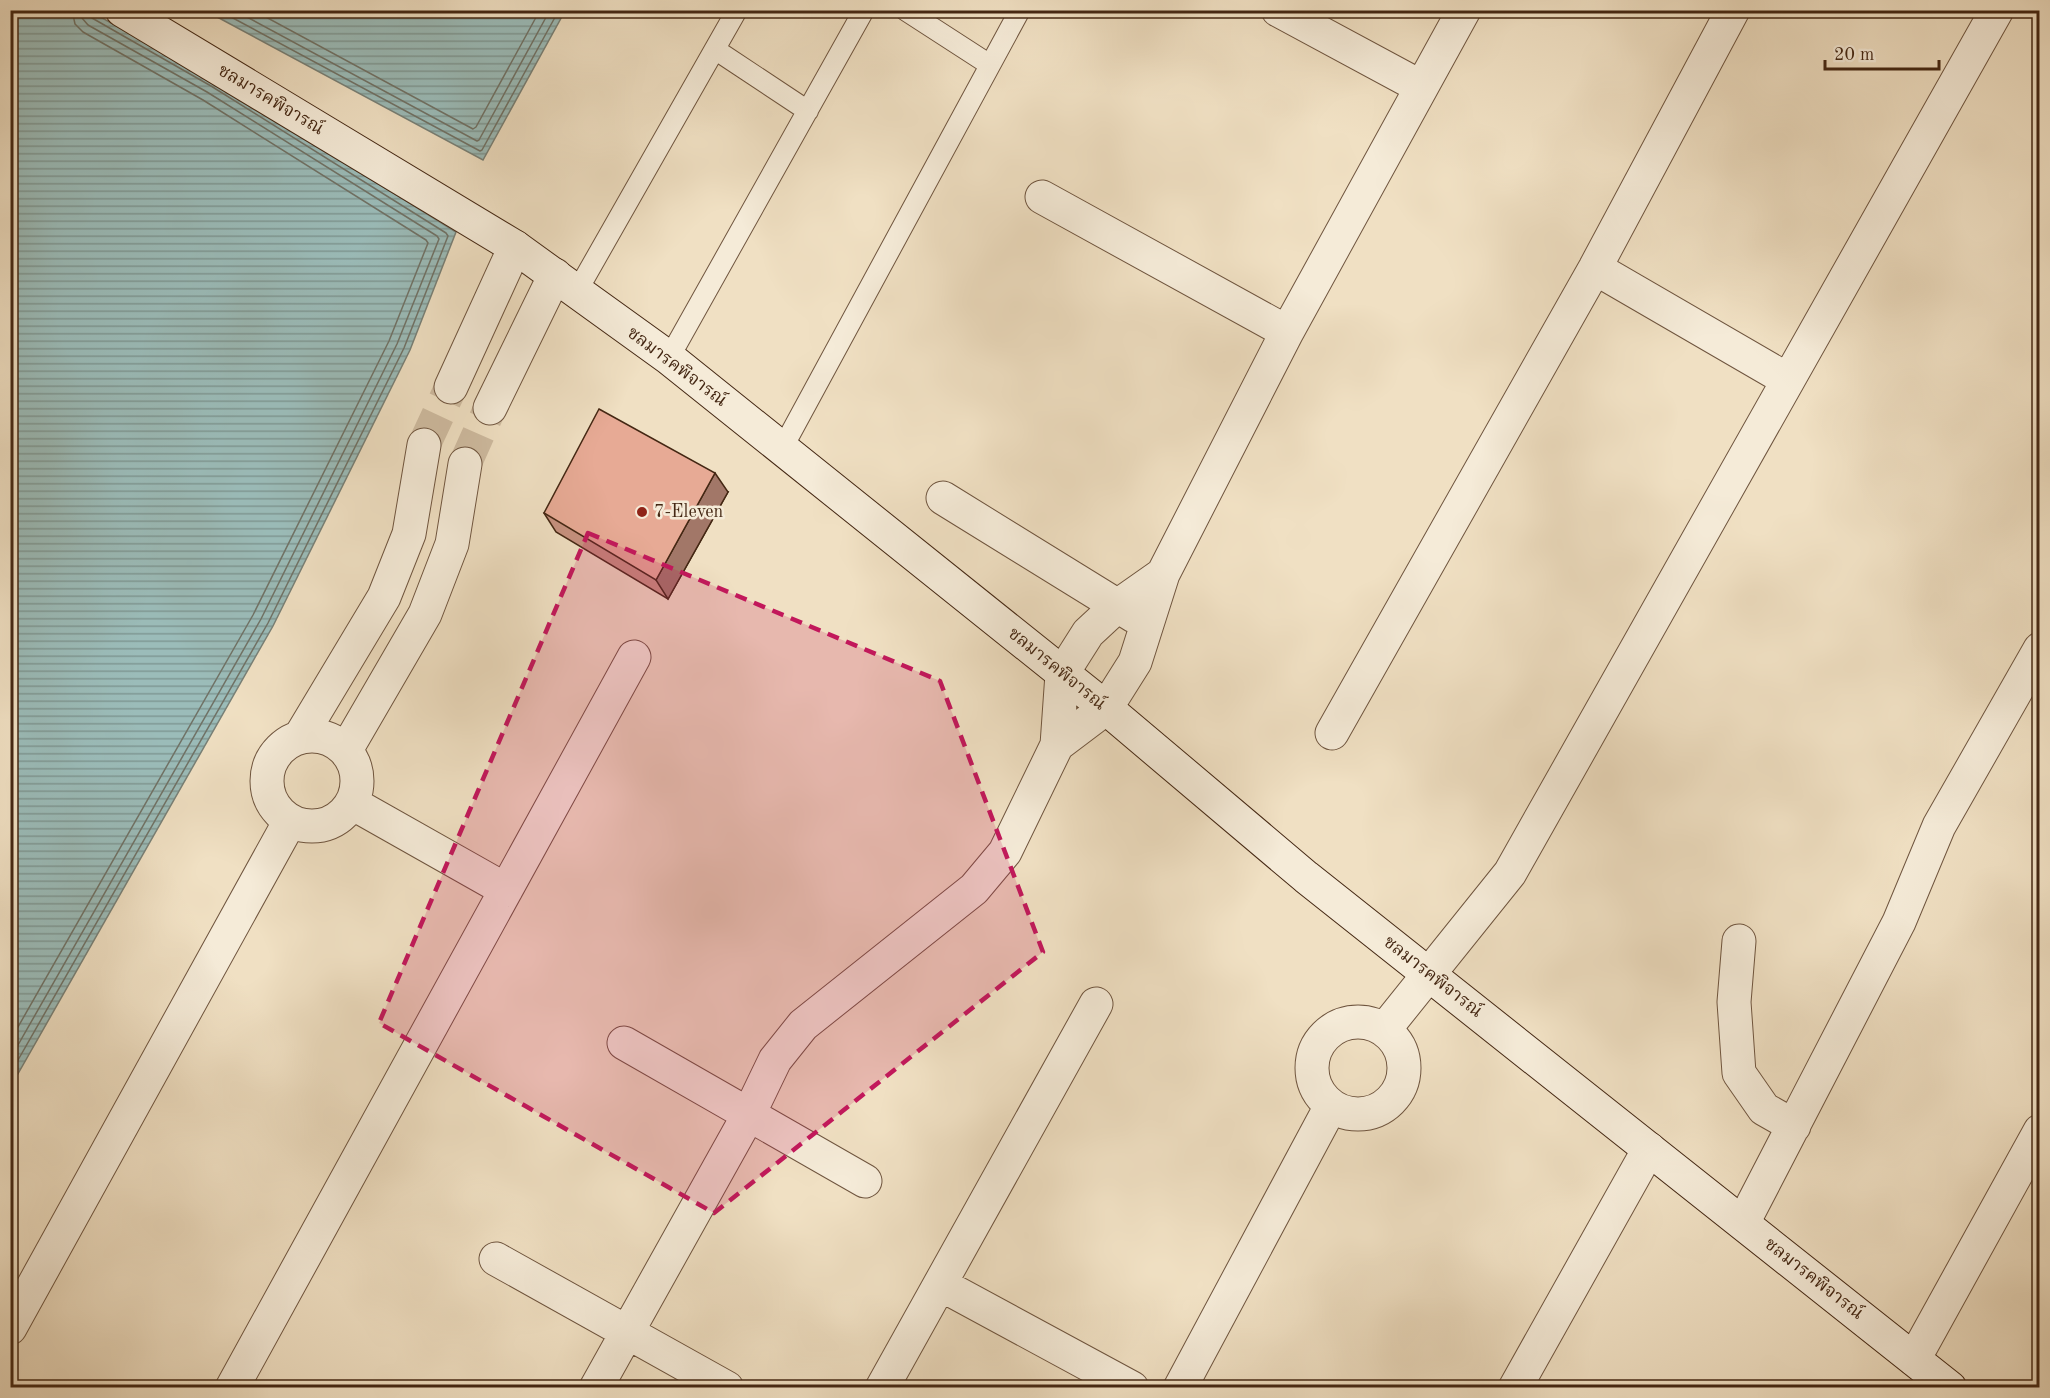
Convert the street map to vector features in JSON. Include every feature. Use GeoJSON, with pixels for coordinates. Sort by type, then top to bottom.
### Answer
{"type":"FeatureCollection","features":[{"type":"Feature","properties":{"kind":"street","name":"ชลมารคพิจารณ์"},"geometry":{"type":"LineString","coordinates":[[122,10],[515,247],[669,358],[1106,708],[1306,877],[1950,1388]]}},
{"type":"Feature","properties":{"kind":"street"},"geometry":{"type":"LineString","coordinates":[[1278,10],[1420,87]]}},
{"type":"Feature","properties":{"kind":"street"},"geometry":{"type":"LineString","coordinates":[[1057,746],[1106,708],[1135,662],[1149,624],[1163,574],[1287,332],[1464,10]]}},
{"type":"Feature","properties":{"kind":"street"},"geometry":{"type":"LineString","coordinates":[[1332,733],[1595,268],[1733,10]]}},
{"type":"Feature","properties":{"kind":"street"},"geometry":{"type":"LineString","coordinates":[[1384,1030],[1510,873],[1996,10]]}},
{"type":"Feature","properties":{"kind":"street"},"geometry":{"type":"LineString","coordinates":[[1042,197],[1287,332]]}},
{"type":"Feature","properties":{"kind":"street"},"geometry":{"type":"LineString","coordinates":[[450,387],[515,247]]}},
{"type":"Feature","properties":{"kind":"street"},"geometry":{"type":"LineString","coordinates":[[1595,268],[1788,380]]}},
{"type":"Feature","properties":{"kind":"street"},"geometry":{"type":"LineString","coordinates":[[490,408],[566,284]]}},
{"type":"Feature","properties":{"kind":"street"},"geometry":{"type":"LineString","coordinates":[[300,737],[384,597],[409,534],[424,445]]}},
{"type":"Feature","properties":{"kind":"street"},"geometry":{"type":"LineString","coordinates":[[346,750],[425,614],[452,544],[465,464]]}},
{"type":"Feature","properties":{"kind":"street"},"geometry":{"type":"LineString","coordinates":[[943,498],[1116,607],[1149,624]]}},
{"type":"Feature","properties":{"kind":"street"},"geometry":{"type":"LineString","coordinates":[[596,1388],[748,1114],[775,1060],[803,1025],[974,889],[1005,852],[1057,746],[1062,674],[1088,633],[1116,607],[1163,574]]}},
{"type":"Feature","properties":{"kind":"street"},"geometry":{"type":"LineString","coordinates":[[1743,1223],[1899,922],[1939,826],[2040,648]]}},
{"type":"Feature","properties":{"kind":"street"},"geometry":{"type":"LineString","coordinates":[[232,1388],[634,657]]}},
{"type":"Feature","properties":{"kind":"street"},"geometry":{"type":"LineString","coordinates":[[318,735],[333,740],[346,750],[357,775],[357,790],[352,803],[340,816],[324,825],[307,827],[290,821],[277,812],[269,798],[266,782],[268,766],[276,752],[287,742],[300,737],[318,735]]}},
{"type":"Feature","properties":{"kind":"street"},"geometry":{"type":"LineString","coordinates":[[352,803],[506,890]]}},
{"type":"Feature","properties":{"kind":"street"},"geometry":{"type":"LineString","coordinates":[[10,1328],[290,821]]}},
{"type":"Feature","properties":{"kind":"street"},"geometry":{"type":"LineString","coordinates":[[1739,941],[1734,1002],[1739,1073],[1764,1109],[1794,1126]]}},
{"type":"Feature","properties":{"kind":"street"},"geometry":{"type":"LineString","coordinates":[[882,1388],[1096,1004]]}},
{"type":"Feature","properties":{"kind":"street"},"geometry":{"type":"LineString","coordinates":[[1354,1022],[1370,1023],[1384,1030],[1395,1040],[1404,1068],[1402,1082],[1395,1095],[1385,1105],[1372,1112],[1358,1114],[1344,1112],[1331,1106],[1319,1095],[1313,1080],[1312,1064],[1316,1048],[1325,1035],[1338,1026],[1354,1022]]}},
{"type":"Feature","properties":{"kind":"street"},"geometry":{"type":"LineString","coordinates":[[624,1042],[865,1180]]}},
{"type":"Feature","properties":{"kind":"street"},"geometry":{"type":"LineString","coordinates":[[1179,1388],[1331,1106]]}},
{"type":"Feature","properties":{"kind":"street"},"geometry":{"type":"LineString","coordinates":[[1914,1359],[2040,1131]]}},
{"type":"Feature","properties":{"kind":"street"},"geometry":{"type":"LineString","coordinates":[[1515,1388],[1649,1149]]}},
{"type":"Feature","properties":{"kind":"street"},"geometry":{"type":"LineString","coordinates":[[496,1259],[727,1388]]}},
{"type":"Feature","properties":{"kind":"street"},"geometry":{"type":"LineString","coordinates":[[940,1284],[1132,1388]]}},
{"type":"Feature","properties":{"kind":"lane"},"geometry":{"type":"LineString","coordinates":[[566,284],[716,50],[737,10]]}},
{"type":"Feature","properties":{"kind":"lane"},"geometry":{"type":"LineString","coordinates":[[669,358],[864,10]]}},
{"type":"Feature","properties":{"kind":"lane"},"geometry":{"type":"LineString","coordinates":[[905,10],[990,65]]}},
{"type":"Feature","properties":{"kind":"lane"},"geometry":{"type":"LineString","coordinates":[[782,449],[1020,10]]}},
{"type":"Feature","properties":{"kind":"lane"},"geometry":{"type":"LineString","coordinates":[[716,50],[808,111]]}},
{"type":"Feature","properties":{"kind":"highlighted area"},"geometry":{"type":"Polygon","coordinates":[[[588,533],[940,681],[1043,952],[714,1213],[379,1023],[588,533]]]}},
{"type":"Feature","properties":{"kind":"water"},"geometry":{"type":"Polygon","coordinates":[[[11,11],[90,11],[214,81],[456,232],[410,350],[273,626],[11,1086],[11,11]]]}},
{"type":"Feature","properties":{"kind":"water"},"geometry":{"type":"Polygon","coordinates":[[[206,11],[565,11],[483,160],[206,11]]]}},
{"type":"Feature","properties":{"kind":"building","name":"7-Eleven"},"geometry":{"type":"Polygon","coordinates":[[[599,409],[715,473],[656,580],[544,513],[599,409]]]}},
{"type":"Feature","properties":{"kind":"tunnel"},"geometry":{"type":"LineString","coordinates":[[424,445],[451,387]]}},
{"type":"Feature","properties":{"kind":"tunnel"},"geometry":{"type":"LineString","coordinates":[[465,464],[490,408]]}},
{"type":"Feature","properties":{"kind":"place","name":"7-Eleven"},"geometry":{"type":"Point","coordinates":[642,512]}}]}
